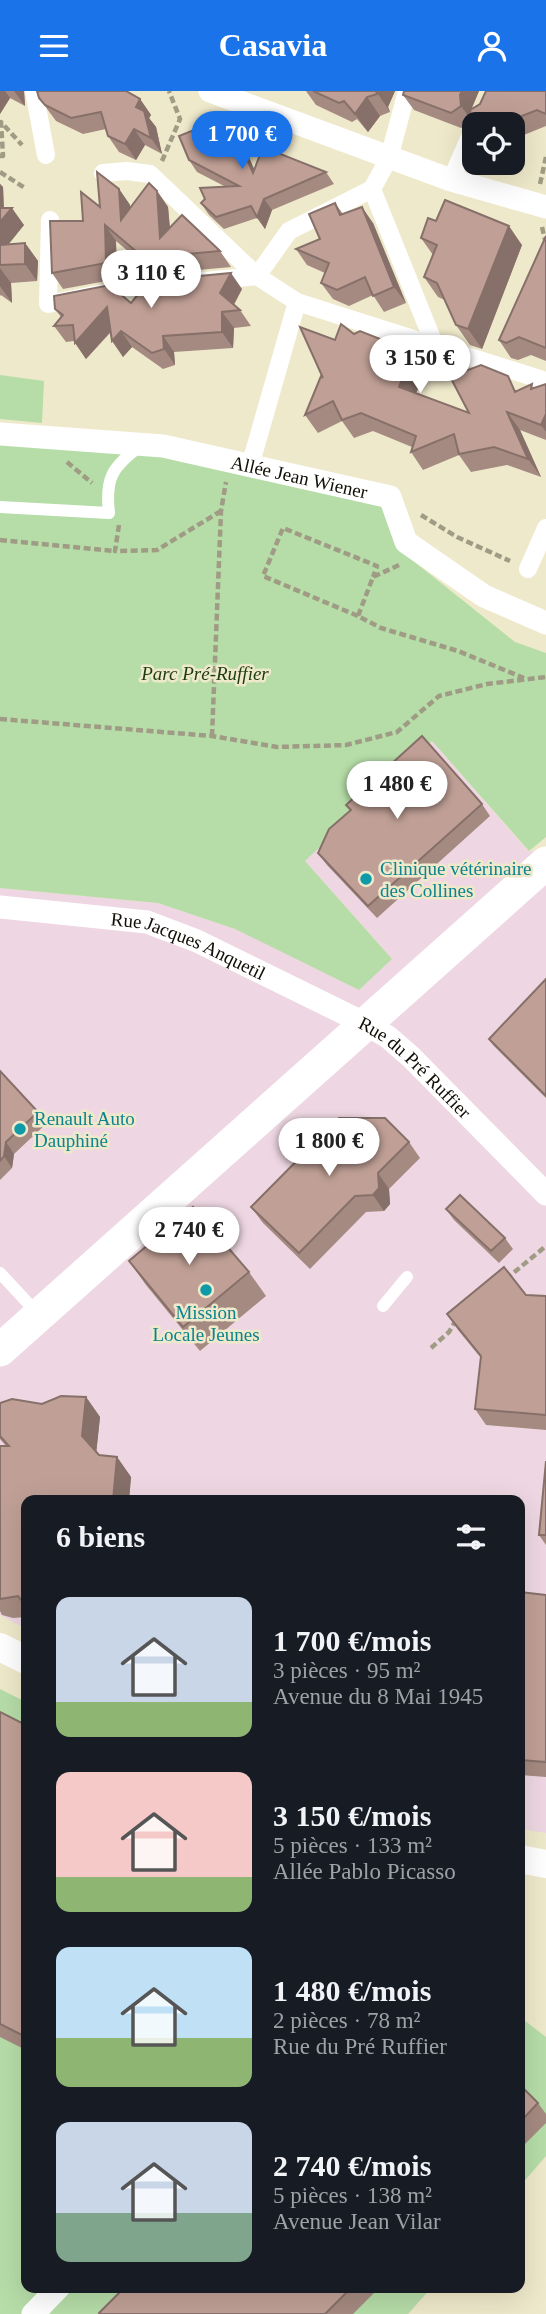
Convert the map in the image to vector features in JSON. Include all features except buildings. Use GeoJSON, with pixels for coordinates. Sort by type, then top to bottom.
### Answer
{"type":"FeatureCollection","features":[{"type":"Feature","properties":{"kind":"main road","name":"Rue du Pré Ruffier"},"geometry":{"type":"LineString","coordinates":[[366,1024],[546,863]]}},
{"type":"Feature","properties":{"kind":"main road"},"geometry":{"type":"LineString","coordinates":[[0,1350],[366,1024]]}},
{"type":"Feature","properties":{"kind":"street"},"geometry":{"type":"LineString","coordinates":[[34,91],[46,155]]}},
{"type":"Feature","properties":{"kind":"street"},"geometry":{"type":"LineString","coordinates":[[50,220],[48,304],[129,288],[257,276],[289,231],[372,189],[389,158],[407,91]]}},
{"type":"Feature","properties":{"kind":"street"},"geometry":{"type":"LineString","coordinates":[[220,93],[451,180],[546,207]]}},
{"type":"Feature","properties":{"kind":"street"},"geometry":{"type":"LineString","coordinates":[[451,180],[462,155]]}},
{"type":"Feature","properties":{"kind":"street"},"geometry":{"type":"LineString","coordinates":[[103,173],[127,171],[150,174],[257,276],[297,302],[546,380]]}},
{"type":"Feature","properties":{"kind":"street"},"geometry":{"type":"LineString","coordinates":[[372,189],[435,346]]}},
{"type":"Feature","properties":{"kind":"street"},"geometry":{"type":"LineString","coordinates":[[240,463],[297,302]]}},
{"type":"Feature","properties":{"kind":"street","name":"Allée Jean Wiener"},"geometry":{"type":"LineString","coordinates":[[0,434],[142,445],[240,463],[390,497],[406,542],[484,596],[546,623]]}},
{"type":"Feature","properties":{"kind":"street"},"geometry":{"type":"LineString","coordinates":[[528,569],[546,528]]}},
{"type":"Feature","properties":{"kind":"street","name":"Rue Jacques Anquetil"},"geometry":{"type":"LineString","coordinates":[[0,907],[147,922],[217,950],[366,1024]]}},
{"type":"Feature","properties":{"kind":"street","name":"Rue du Pré Ruffier"},"geometry":{"type":"LineString","coordinates":[[366,1024],[388,1037],[411,1056],[546,1194]]}},
{"type":"Feature","properties":{"kind":"street"},"geometry":{"type":"LineString","coordinates":[[0,1647],[21,1658]]}},
{"type":"Feature","properties":{"kind":"street"},"geometry":{"type":"LineString","coordinates":[[525,1860],[546,1864]]}},
{"type":"Feature","properties":{"kind":"street"},"geometry":{"type":"LineString","coordinates":[[33,2314],[53,2293]]}},
{"type":"Feature","properties":{"kind":"lane"},"geometry":{"type":"LineString","coordinates":[[0,507],[109,513],[107,494],[113,469],[142,445]]}},
{"type":"Feature","properties":{"kind":"lane"},"geometry":{"type":"LineString","coordinates":[[0,1273],[39,1315]]}},
{"type":"Feature","properties":{"kind":"lane"},"geometry":{"type":"LineString","coordinates":[[383,1306],[407,1277]]}},
{"type":"Feature","properties":{"kind":"path"},"geometry":{"type":"LineString","coordinates":[[150,174],[166,157],[180,119],[169,91]]}},
{"type":"Feature","properties":{"kind":"path"},"geometry":{"type":"LineString","coordinates":[[0,122],[25,149]]}},
{"type":"Feature","properties":{"kind":"path"},"geometry":{"type":"LineString","coordinates":[[0,122],[4,156],[0,156]]}},
{"type":"Feature","properties":{"kind":"path"},"geometry":{"type":"LineString","coordinates":[[544,165],[546,157]]}},
{"type":"Feature","properties":{"kind":"path"},"geometry":{"type":"LineString","coordinates":[[0,172],[25,188]]}},
{"type":"Feature","properties":{"kind":"path"},"geometry":{"type":"LineString","coordinates":[[212,736],[221,511],[240,463]]}},
{"type":"Feature","properties":{"kind":"path"},"geometry":{"type":"LineString","coordinates":[[390,497],[457,537],[528,569]]}},
{"type":"Feature","properties":{"kind":"path"},"geometry":{"type":"LineString","coordinates":[[0,540],[115,551],[157,550],[221,511]]}},
{"type":"Feature","properties":{"kind":"path"},"geometry":{"type":"LineString","coordinates":[[109,513],[120,515],[115,551]]}},
{"type":"Feature","properties":{"kind":"path"},"geometry":{"type":"LineString","coordinates":[[358,616],[377,566],[284,528],[263,576],[382,628],[458,650],[528,679]]}},
{"type":"Feature","properties":{"kind":"path"},"geometry":{"type":"LineString","coordinates":[[373,577],[411,559],[417,550]]}},
{"type":"Feature","properties":{"kind":"path"},"geometry":{"type":"LineString","coordinates":[[0,719],[212,736],[277,747],[346,745],[397,732],[439,696],[487,684],[546,677]]}},
{"type":"Feature","properties":{"kind":"path"},"geometry":{"type":"LineString","coordinates":[[505,1280],[546,1246]]}},
{"type":"Feature","properties":{"kind":"path"},"geometry":{"type":"LineString","coordinates":[[431,1348],[463,1314]]}},
{"type":"Feature","properties":{"kind":"shaded area"},"geometry":{"type":"Polygon","coordinates":[[[432,741],[528,851],[546,852],[546,1833],[525,1830],[525,1495],[21,1495],[21,1626],[0,1615],[0,888],[158,903],[235,929],[392,959],[305,861],[432,741]]]}},
{"type":"Feature","properties":{"kind":"green space"},"geometry":{"type":"Polygon","coordinates":[[[0,375],[44,381],[42,423],[0,419],[0,375]]]}},
{"type":"Feature","properties":{"kind":"green space","name":"Parc Pré-Ruffier"},"geometry":{"type":"Polygon","coordinates":[[[0,440],[158,452],[383,501],[397,548],[515,642],[546,653],[546,837],[529,851],[432,741],[305,861],[392,959],[359,990],[235,929],[158,903],[0,888],[0,440]]]}},
{"type":"Feature","properties":{"kind":"green space"},"geometry":{"type":"Polygon","coordinates":[[[0,1689],[21,1700],[21,2293],[427,2293],[408,2314],[0,2314],[0,1689]]]}},
{"type":"Feature","properties":{"kind":"green space"},"geometry":{"type":"Polygon","coordinates":[[[525,2021],[546,2037],[546,2156],[525,2180],[525,2021]]]}},
{"type":"Feature","properties":{"kind":"place","name":"Clinique vétérinaire des Collines"},"geometry":{"type":"Point","coordinates":[366,879]}},
{"type":"Feature","properties":{"kind":"place","name":"Renault Auto Dauphiné"},"geometry":{"type":"Point","coordinates":[20,1129]}},
{"type":"Feature","properties":{"kind":"place","name":"Mission Locale Jeunes"},"geometry":{"type":"Point","coordinates":[206,1290]}}]}
